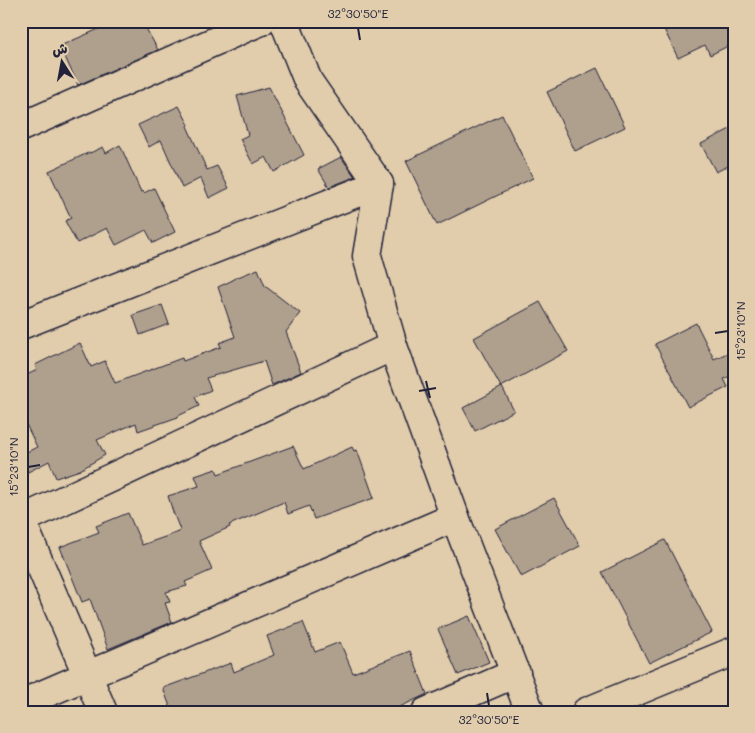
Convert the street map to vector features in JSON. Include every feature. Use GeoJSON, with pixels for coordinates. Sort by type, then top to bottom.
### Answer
{"type":"FeatureCollection","features":[{"type":"Feature","properties":{"kind":"street"},"geometry":{"type":"LineString","coordinates":[[21,127],[261,21]]}},
{"type":"Feature","properties":{"kind":"street"},"geometry":{"type":"LineString","coordinates":[[292,24],[308,81],[379,184],[367,256],[393,346],[530,712]]}},
{"type":"Feature","properties":{"kind":"street"},"geometry":{"type":"LineString","coordinates":[[21,325],[379,184]]}},
{"type":"Feature","properties":{"kind":"street"},"geometry":{"type":"LineString","coordinates":[[103,712],[21,520],[393,346]]}},
{"type":"Feature","properties":{"kind":"street"},"geometry":{"type":"LineString","coordinates":[[21,704],[456,517]]}},
{"type":"Feature","properties":{"kind":"street"},"geometry":{"type":"LineString","coordinates":[[586,712],[734,652]]}},
{"type":"Feature","properties":{"kind":"street"},"geometry":{"type":"LineString","coordinates":[[426,712],[516,673]]}},
{"type":"Feature","properties":{"kind":"building"},"geometry":{"type":"Polygon","coordinates":[[[117,21],[142,21],[158,50],[78,85],[60,46],[117,21]]]}},
{"type":"Feature","properties":{"kind":"building"},"geometry":{"type":"Polygon","coordinates":[[[660,21],[734,21],[734,43],[710,55],[705,45],[678,58],[660,21]]]}},
{"type":"Feature","properties":{"kind":"building"},"geometry":{"type":"Polygon","coordinates":[[[597,68],[625,127],[575,151],[547,92],[597,68]]]}},
{"type":"Feature","properties":{"kind":"building"},"geometry":{"type":"Polygon","coordinates":[[[269,87],[304,155],[274,172],[266,157],[253,164],[240,139],[248,135],[237,96],[269,87]]]}},
{"type":"Feature","properties":{"kind":"building"},"geometry":{"type":"Polygon","coordinates":[[[179,106],[189,125],[187,126],[207,170],[217,166],[229,188],[209,198],[201,178],[182,188],[161,140],[149,147],[138,125],[179,106]]]}},
{"type":"Feature","properties":{"kind":"building"},"geometry":{"type":"Polygon","coordinates":[[[502,115],[533,178],[437,225],[406,161],[502,115]]]}},
{"type":"Feature","properties":{"kind":"building"},"geometry":{"type":"Polygon","coordinates":[[[734,127],[734,163],[716,172],[701,144],[734,127]]]}},
{"type":"Feature","properties":{"kind":"building"},"geometry":{"type":"Polygon","coordinates":[[[120,145],[141,192],[143,191],[144,193],[154,188],[175,232],[153,243],[146,230],[116,245],[107,228],[77,243],[65,221],[71,218],[49,171],[103,147],[106,153],[120,145]]]}},
{"type":"Feature","properties":{"kind":"building"},"geometry":{"type":"Polygon","coordinates":[[[341,157],[355,177],[329,187],[318,169],[341,157]]]}},
{"type":"Feature","properties":{"kind":"building"},"geometry":{"type":"Polygon","coordinates":[[[258,269],[265,286],[300,313],[286,332],[301,372],[272,385],[264,361],[206,378],[211,390],[195,397],[199,406],[178,417],[138,431],[136,423],[97,440],[105,455],[80,470],[56,478],[49,461],[28,472],[21,459],[21,455],[37,447],[21,414],[21,378],[37,370],[35,365],[80,343],[91,367],[105,361],[115,383],[182,358],[183,361],[221,347],[219,343],[235,337],[218,287],[258,269]]]}},
{"type":"Feature","properties":{"kind":"building"},"geometry":{"type":"Polygon","coordinates":[[[540,302],[568,351],[501,387],[474,338],[540,302]]]}},
{"type":"Feature","properties":{"kind":"building"},"geometry":{"type":"Polygon","coordinates":[[[162,305],[169,324],[140,335],[133,315],[162,305]]]}},
{"type":"Feature","properties":{"kind":"building"},"geometry":{"type":"Polygon","coordinates":[[[696,323],[714,359],[734,350],[734,374],[724,379],[728,387],[688,407],[655,344],[696,323]]]}},
{"type":"Feature","properties":{"kind":"building"},"geometry":{"type":"Polygon","coordinates":[[[502,387],[514,411],[475,431],[463,408],[502,387]]]}},
{"type":"Feature","properties":{"kind":"building"},"geometry":{"type":"Polygon","coordinates":[[[293,446],[304,469],[352,447],[354,451],[357,450],[374,498],[314,519],[309,506],[288,514],[284,502],[229,525],[230,527],[199,541],[212,570],[185,582],[187,586],[166,592],[170,602],[165,603],[172,622],[108,649],[90,599],[82,602],[60,547],[99,532],[96,526],[128,513],[142,545],[179,532],[180,530],[168,496],[199,486],[195,476],[216,469],[218,474],[293,446]]]}},
{"type":"Feature","properties":{"kind":"building"},"geometry":{"type":"Polygon","coordinates":[[[554,498],[580,546],[521,577],[495,529],[554,498]]]}},
{"type":"Feature","properties":{"kind":"building"},"geometry":{"type":"Polygon","coordinates":[[[665,540],[712,632],[649,663],[602,572],[665,540]]]}},
{"type":"Feature","properties":{"kind":"building"},"geometry":{"type":"Polygon","coordinates":[[[469,616],[489,662],[458,675],[438,629],[469,616]]]}},
{"type":"Feature","properties":{"kind":"building"},"geometry":{"type":"Polygon","coordinates":[[[303,622],[315,652],[340,642],[353,673],[410,651],[427,694],[389,712],[172,712],[163,688],[231,663],[234,672],[274,655],[267,636],[303,622]]]}}]}
